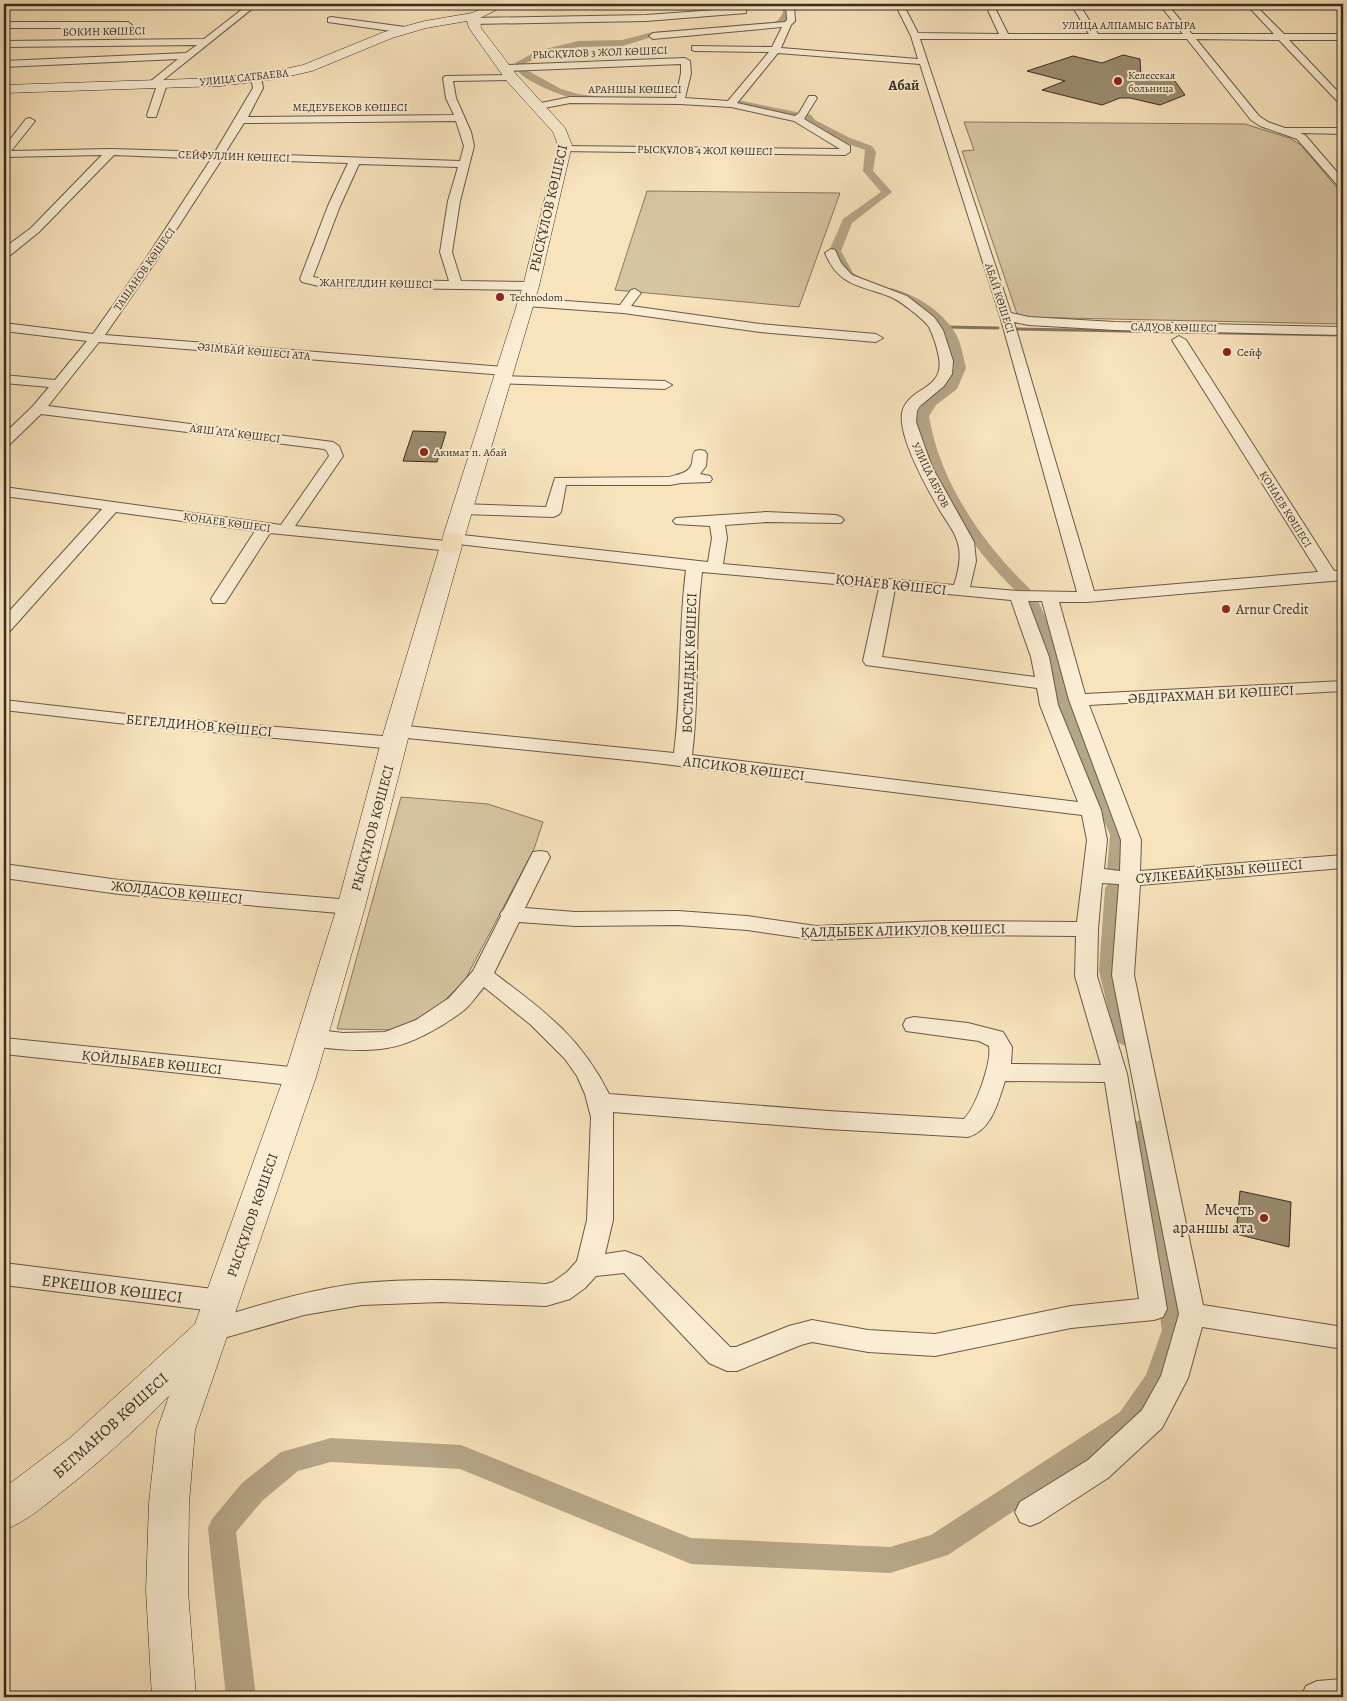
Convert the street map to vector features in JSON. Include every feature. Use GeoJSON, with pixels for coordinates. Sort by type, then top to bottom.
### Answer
{"type":"FeatureCollection","features":[{"type":"Feature","properties":{"kind":"main road","name":"УЛИЦА САТБАЕВА"},"geometry":{"type":"LineString","coordinates":[[4,89],[157,85],[256,78],[302,69],[371,41],[405,30],[438,22],[483,16]]}},
{"type":"Feature","properties":{"kind":"main road","name":"РЫСҚҰЛОВ КӨШЕСІ"},"geometry":{"type":"LineString","coordinates":[[174,1697],[166,1591],[168,1503],[176,1430],[300,1077],[351,907],[396,737],[452,542],[528,294],[564,149],[563,135],[508,72],[483,16]]}},
{"type":"Feature","properties":{"kind":"main road","name":"БЕГМАНОВ КӨШЕСІ"},"geometry":{"type":"LineString","coordinates":[[4,1512],[35,1491],[135,1406],[216,1316]]}},
{"type":"Feature","properties":{"kind":"street"},"geometry":{"type":"LineString","coordinates":[[152,115],[157,85],[187,56],[254,4]]}},
{"type":"Feature","properties":{"kind":"street"},"geometry":{"type":"LineString","coordinates":[[462,4],[483,16],[643,15],[743,11]]}},
{"type":"Feature","properties":{"kind":"street"},"geometry":{"type":"LineString","coordinates":[[731,104],[775,50],[787,24],[791,21],[790,4]]}},
{"type":"Feature","properties":{"kind":"street","name":"АБАЙ КӨШЕСІ"},"geometry":{"type":"LineString","coordinates":[[899,4],[915,36],[1006,316],[1087,597]]}},
{"type":"Feature","properties":{"kind":"street"},"geometry":{"type":"LineString","coordinates":[[989,4],[1005,36]]}},
{"type":"Feature","properties":{"kind":"street"},"geometry":{"type":"LineString","coordinates":[[1075,4],[1095,36]]}},
{"type":"Feature","properties":{"kind":"street"},"geometry":{"type":"LineString","coordinates":[[1163,4],[1254,118],[1268,125],[1305,136],[1343,139]]}},
{"type":"Feature","properties":{"kind":"street"},"geometry":{"type":"LineString","coordinates":[[1250,4],[1343,102]]}},
{"type":"Feature","properties":{"kind":"street"},"geometry":{"type":"LineString","coordinates":[[1338,4],[1343,8]]}},
{"type":"Feature","properties":{"kind":"street"},"geometry":{"type":"LineString","coordinates":[[331,20],[405,30]]}},
{"type":"Feature","properties":{"kind":"street"},"geometry":{"type":"LineString","coordinates":[[654,36],[787,24]]}},
{"type":"Feature","properties":{"kind":"street"},"geometry":{"type":"LineString","coordinates":[[4,25],[128,25]]}},
{"type":"Feature","properties":{"kind":"street","name":"УЛИЦА АЛПАМЫС БАТЫРА"},"geometry":{"type":"LineString","coordinates":[[915,36],[1343,37]]}},
{"type":"Feature","properties":{"kind":"street","name":"БОКИН КӨШЕСІ"},"geometry":{"type":"LineString","coordinates":[[4,44],[204,42]]}},
{"type":"Feature","properties":{"kind":"street"},"geometry":{"type":"LineString","coordinates":[[695,48],[752,48],[923,62]]}},
{"type":"Feature","properties":{"kind":"street"},"geometry":{"type":"LineString","coordinates":[[4,64],[187,56]]}},
{"type":"Feature","properties":{"kind":"street","name":"РЫСҚҰЛОВ 3 ЖОЛ КӨШЕСІ"},"geometry":{"type":"LineString","coordinates":[[508,72],[685,61],[686,73],[680,101]]}},
{"type":"Feature","properties":{"kind":"street","name":"ЖАНГЕЛДИН КӨШЕСІ"},"geometry":{"type":"LineString","coordinates":[[456,284],[446,252],[454,201],[469,146],[466,132],[451,98],[448,78],[508,72]]}},
{"type":"Feature","properties":{"kind":"street","name":"ТАШАНОВ КӨШЕСІ"},"geometry":{"type":"LineString","coordinates":[[4,442],[38,409],[96,338],[219,156],[258,88],[256,78]]}},
{"type":"Feature","properties":{"kind":"street"},"geometry":{"type":"LineString","coordinates":[[798,118],[803,115],[812,98]]}},
{"type":"Feature","properties":{"kind":"street","name":"АРАНШЫ КӨШЕСІ"},"geometry":{"type":"LineString","coordinates":[[539,106],[570,100],[680,101],[731,104],[798,118],[842,145],[846,148],[845,152]]}},
{"type":"Feature","properties":{"kind":"street","name":"МЕДЕУБЕКОВ КӨШЕСІ"},"geometry":{"type":"LineString","coordinates":[[241,120],[459,118]]}},
{"type":"Feature","properties":{"kind":"street"},"geometry":{"type":"LineString","coordinates":[[4,153],[30,121]]}},
{"type":"Feature","properties":{"kind":"street"},"geometry":{"type":"LineString","coordinates":[[1305,136],[1343,131]]}},
{"type":"Feature","properties":{"kind":"street"},"geometry":{"type":"LineString","coordinates":[[1305,136],[1343,185]]}},
{"type":"Feature","properties":{"kind":"street","name":"РЫСҚҰЛОВ 4 ЖОЛ КӨШЕСІ"},"geometry":{"type":"LineString","coordinates":[[564,149],[845,152]]}},
{"type":"Feature","properties":{"kind":"street"},"geometry":{"type":"LineString","coordinates":[[4,254],[35,230],[112,152]]}},
{"type":"Feature","properties":{"kind":"street","name":"СЕЙФУЛЛИН КӨШЕСІ"},"geometry":{"type":"LineString","coordinates":[[4,153],[112,152],[464,164]]}},
{"type":"Feature","properties":{"kind":"street","name":"ЖАНГЕЛДИН КӨШЕСІ"},"geometry":{"type":"LineString","coordinates":[[355,160],[334,206],[306,279],[323,283],[456,284],[760,328],[876,338]]}},
{"type":"Feature","properties":{"kind":"street","name":"УЛИЦА АБУОВ"},"geometry":{"type":"LineString","coordinates":[[830,253],[833,262],[846,277],[856,283],[894,294],[911,304],[933,324],[943,347],[948,369],[946,377],[912,406],[908,420],[913,439],[926,470],[966,542],[968,563],[961,591]]}},
{"type":"Feature","properties":{"kind":"street"},"geometry":{"type":"LineString","coordinates":[[623,309],[635,292]]}},
{"type":"Feature","properties":{"kind":"street","name":"САДУОВ КӨШЕСІ"},"geometry":{"type":"LineString","coordinates":[[1006,316],[1029,321],[1115,326],[1343,331]]}},
{"type":"Feature","properties":{"kind":"street","name":"ӘЗІМБАЙ КӨШЕСІ АТА"},"geometry":{"type":"LineString","coordinates":[[4,327],[96,338],[503,375],[666,385]]}},
{"type":"Feature","properties":{"kind":"street","name":"ҚОНАЕВ КӨШЕСІ"},"geometry":{"type":"LineString","coordinates":[[4,491],[284,530],[452,542],[1018,596],[1087,597],[1336,576],[1178,340]]}},
{"type":"Feature","properties":{"kind":"street"},"geometry":{"type":"LineString","coordinates":[[4,378],[59,384]]}},
{"type":"Feature","properties":{"kind":"street","name":"АЯШ АТА КӨШЕСІ"},"geometry":{"type":"LineString","coordinates":[[38,409],[328,445],[334,449],[336,456],[284,530]]}},
{"type":"Feature","properties":{"kind":"street"},"geometry":{"type":"LineString","coordinates":[[686,478],[692,476],[698,468],[700,454]]}},
{"type":"Feature","properties":{"kind":"street"},"geometry":{"type":"LineString","coordinates":[[462,510],[553,512],[560,482],[672,474],[686,478],[704,479]]}},
{"type":"Feature","properties":{"kind":"street"},"geometry":{"type":"LineString","coordinates":[[4,627],[112,506]]}},
{"type":"Feature","properties":{"kind":"street"},"geometry":{"type":"LineString","coordinates":[[681,521],[716,521],[766,517],[836,520]]}},
{"type":"Feature","properties":{"kind":"street"},"geometry":{"type":"LineString","coordinates":[[714,568],[718,553],[719,527],[716,521]]}},
{"type":"Feature","properties":{"kind":"street"},"geometry":{"type":"LineString","coordinates":[[219,599],[265,528]]}},
{"type":"Feature","properties":{"kind":"street","name":"БОСТАНДЫҚ КӨШЕСІ"},"geometry":{"type":"LineString","coordinates":[[682,760],[686,734],[691,592],[695,566]]}},
{"type":"Feature","properties":{"kind":"street"},"geometry":{"type":"LineString","coordinates":[[888,584],[872,661],[1045,684]]}},
{"type":"Feature","properties":{"kind":"street"},"geometry":{"type":"LineString","coordinates":[[589,1266],[625,1262],[632,1264],[719,1355],[727,1359],[737,1359],[798,1334],[812,1331],[868,1341],[935,1345],[1071,1317],[1154,1309],[1116,1074],[1086,976],[1087,930],[1097,840],[1091,810],[1049,705],[1040,657],[1018,596]]}},
{"type":"Feature","properties":{"kind":"street"},"geometry":{"type":"LineString","coordinates":[[1030,1512],[1098,1469],[1152,1419],[1174,1378],[1192,1314],[1123,974],[1131,840],[1078,700],[1049,597]]}},
{"type":"Feature","properties":{"kind":"street","name":"ӘБДІРАХМАН БИ КӨШЕСІ"},"geometry":{"type":"LineString","coordinates":[[1078,700],[1284,691],[1343,686]]}},
{"type":"Feature","properties":{"kind":"street","name":"БЕГЕЛДИНОВ КӨШЕСІ"},"geometry":{"type":"LineString","coordinates":[[4,705],[126,719],[396,737]]}},
{"type":"Feature","properties":{"kind":"street","name":"АПСИКОВ КӨШЕСІ"},"geometry":{"type":"LineString","coordinates":[[396,737],[498,739],[1091,810]]}},
{"type":"Feature","properties":{"kind":"street"},"geometry":{"type":"LineString","coordinates":[[311,1037],[369,1041],[387,1040],[424,1026],[457,1004],[482,975],[510,914],[540,857]]}},
{"type":"Feature","properties":{"kind":"street","name":"СҰЛКЕБАЙҚЫЗЫ КӨШЕСІ"},"geometry":{"type":"LineString","coordinates":[[1094,875],[1130,879],[1343,861]]}},
{"type":"Feature","properties":{"kind":"street","name":"ЖОЛДАСОВ КӨШЕСІ"},"geometry":{"type":"LineString","coordinates":[[4,871],[119,887],[351,907]]}},
{"type":"Feature","properties":{"kind":"street","name":"ҚАЛДЫБЕК АЛИКУЛОВ КӨШЕСІ"},"geometry":{"type":"LineString","coordinates":[[510,914],[575,918],[656,917],[693,919],[816,933],[941,928],[1087,930]]}},
{"type":"Feature","properties":{"kind":"street"},"geometry":{"type":"LineString","coordinates":[[216,1316],[291,1307],[380,1293],[448,1291],[546,1295],[561,1291],[576,1280],[589,1266],[600,1220],[603,1117],[601,1102],[591,1078],[553,1032],[532,1012],[482,975]]}},
{"type":"Feature","properties":{"kind":"street"},"geometry":{"type":"LineString","coordinates":[[601,1102],[828,1120],[963,1128],[973,1125],[984,1106],[1002,1051],[996,1038],[985,1034],[914,1025]]}},
{"type":"Feature","properties":{"kind":"street","name":"ҚОЙЛЫБАЕВ КӨШЕСІ"},"geometry":{"type":"LineString","coordinates":[[4,1046],[300,1077]]}},
{"type":"Feature","properties":{"kind":"street"},"geometry":{"type":"LineString","coordinates":[[996,1072],[1116,1074]]}},
{"type":"Feature","properties":{"kind":"street","name":"ЕРКЕШОВ КӨШЕСІ"},"geometry":{"type":"LineString","coordinates":[[4,1274],[216,1316]]}},
{"type":"Feature","properties":{"kind":"street"},"geometry":{"type":"LineString","coordinates":[[1192,1314],[1343,1338]]}},
{"type":"Feature","properties":{"kind":"street"},"geometry":{"type":"LineString","coordinates":[[1317,1697],[1343,1695]]}},
{"type":"Feature","properties":{"kind":"shaded area"},"geometry":{"type":"Polygon","coordinates":[[[964,122],[1245,124],[1289,138],[1301,145],[1343,195],[1343,324],[1018,317],[962,151],[974,150],[964,122]]]}},
{"type":"Feature","properties":{"kind":"shaded area"},"geometry":{"type":"Polygon","coordinates":[[[647,191],[840,193],[799,307],[615,290],[647,191]]]}},
{"type":"Feature","properties":{"kind":"shaded area"},"geometry":{"type":"Polygon","coordinates":[[[401,797],[488,804],[543,822],[534,849],[465,980],[438,1007],[396,1030],[337,1029],[401,797]]]}},
{"type":"Feature","properties":{"kind":"building"},"geometry":{"type":"Polygon","coordinates":[[[1123,55],[1140,59],[1141,77],[1172,77],[1185,95],[1160,105],[1130,98],[1120,98],[1102,105],[1042,90],[1065,81],[1027,71],[1073,56],[1102,63],[1123,55]]]}},
{"type":"Feature","properties":{"kind":"building"},"geometry":{"type":"Polygon","coordinates":[[[413,431],[446,432],[437,462],[403,461],[413,431]]]}},
{"type":"Feature","properties":{"kind":"building","name":"Мечеть араншы ата"},"geometry":{"type":"Polygon","coordinates":[[[1240,1191],[1291,1202],[1289,1247],[1236,1234],[1240,1191]]]}},
{"type":"Feature","properties":{"kind":"waterway"},"geometry":{"type":"LineString","coordinates":[[520,66],[519,63],[540,53],[578,44],[623,43],[653,34],[775,24],[781,22],[787,13],[785,4]]}},
{"type":"Feature","properties":{"kind":"waterway"},"geometry":{"type":"LineString","coordinates":[[522,70],[568,94],[598,99]]}},
{"type":"Feature","properties":{"kind":"waterway"},"geometry":{"type":"LineString","coordinates":[[738,103],[796,115]]}},
{"type":"Feature","properties":{"kind":"waterway"},"geometry":{"type":"LineString","coordinates":[[808,117],[811,122],[847,140],[869,148],[871,152],[868,171],[887,192],[847,221],[835,251],[849,275],[862,282]]}},
{"type":"Feature","properties":{"kind":"waterway"},"geometry":{"type":"LineString","coordinates":[[890,291],[902,294],[916,302],[949,332],[960,368],[952,386],[931,402],[922,416],[926,441],[950,497],[1001,569],[1023,590]]}},
{"type":"Feature","properties":{"kind":"waterway"},"geometry":{"type":"LineString","coordinates":[[945,327],[998,328]]}},
{"type":"Feature","properties":{"kind":"waterway"},"geometry":{"type":"LineString","coordinates":[[1017,329],[1343,335]]}},
{"type":"Feature","properties":{"kind":"waterway"},"geometry":{"type":"LineString","coordinates":[[1031,603],[1055,657],[1066,712],[1119,835],[1116,869]]}},
{"type":"Feature","properties":{"kind":"waterway"},"geometry":{"type":"LineString","coordinates":[[1115,888],[1109,971],[1126,1038]]}},
{"type":"Feature","properties":{"kind":"waterway"},"geometry":{"type":"LineString","coordinates":[[241,1697],[222,1528],[252,1492],[290,1461],[331,1450],[461,1457],[691,1551],[890,1560],[938,1546],[1129,1420],[1157,1380],[1174,1330],[1143,1128]]}},
{"type":"Feature","properties":{"kind":"place","name":"Келесская больница"},"geometry":{"type":"Point","coordinates":[1118,81]}},
{"type":"Feature","properties":{"kind":"place","name":"Technodom"},"geometry":{"type":"Point","coordinates":[500,297]}},
{"type":"Feature","properties":{"kind":"place","name":"Сейф"},"geometry":{"type":"Point","coordinates":[1227,352]}},
{"type":"Feature","properties":{"kind":"place","name":"Акимат п. Абай"},"geometry":{"type":"Point","coordinates":[424,452]}},
{"type":"Feature","properties":{"kind":"place","name":"Arnur Credit"},"geometry":{"type":"Point","coordinates":[1226,609]}},
{"type":"Feature","properties":{"kind":"place","name":"Мечеть араншы ата"},"geometry":{"type":"Point","coordinates":[1264,1218]}},
{"type":"Feature","properties":{"kind":"district","name":"Абай"},"geometry":{"type":"Point","coordinates":[904,85]}}]}
